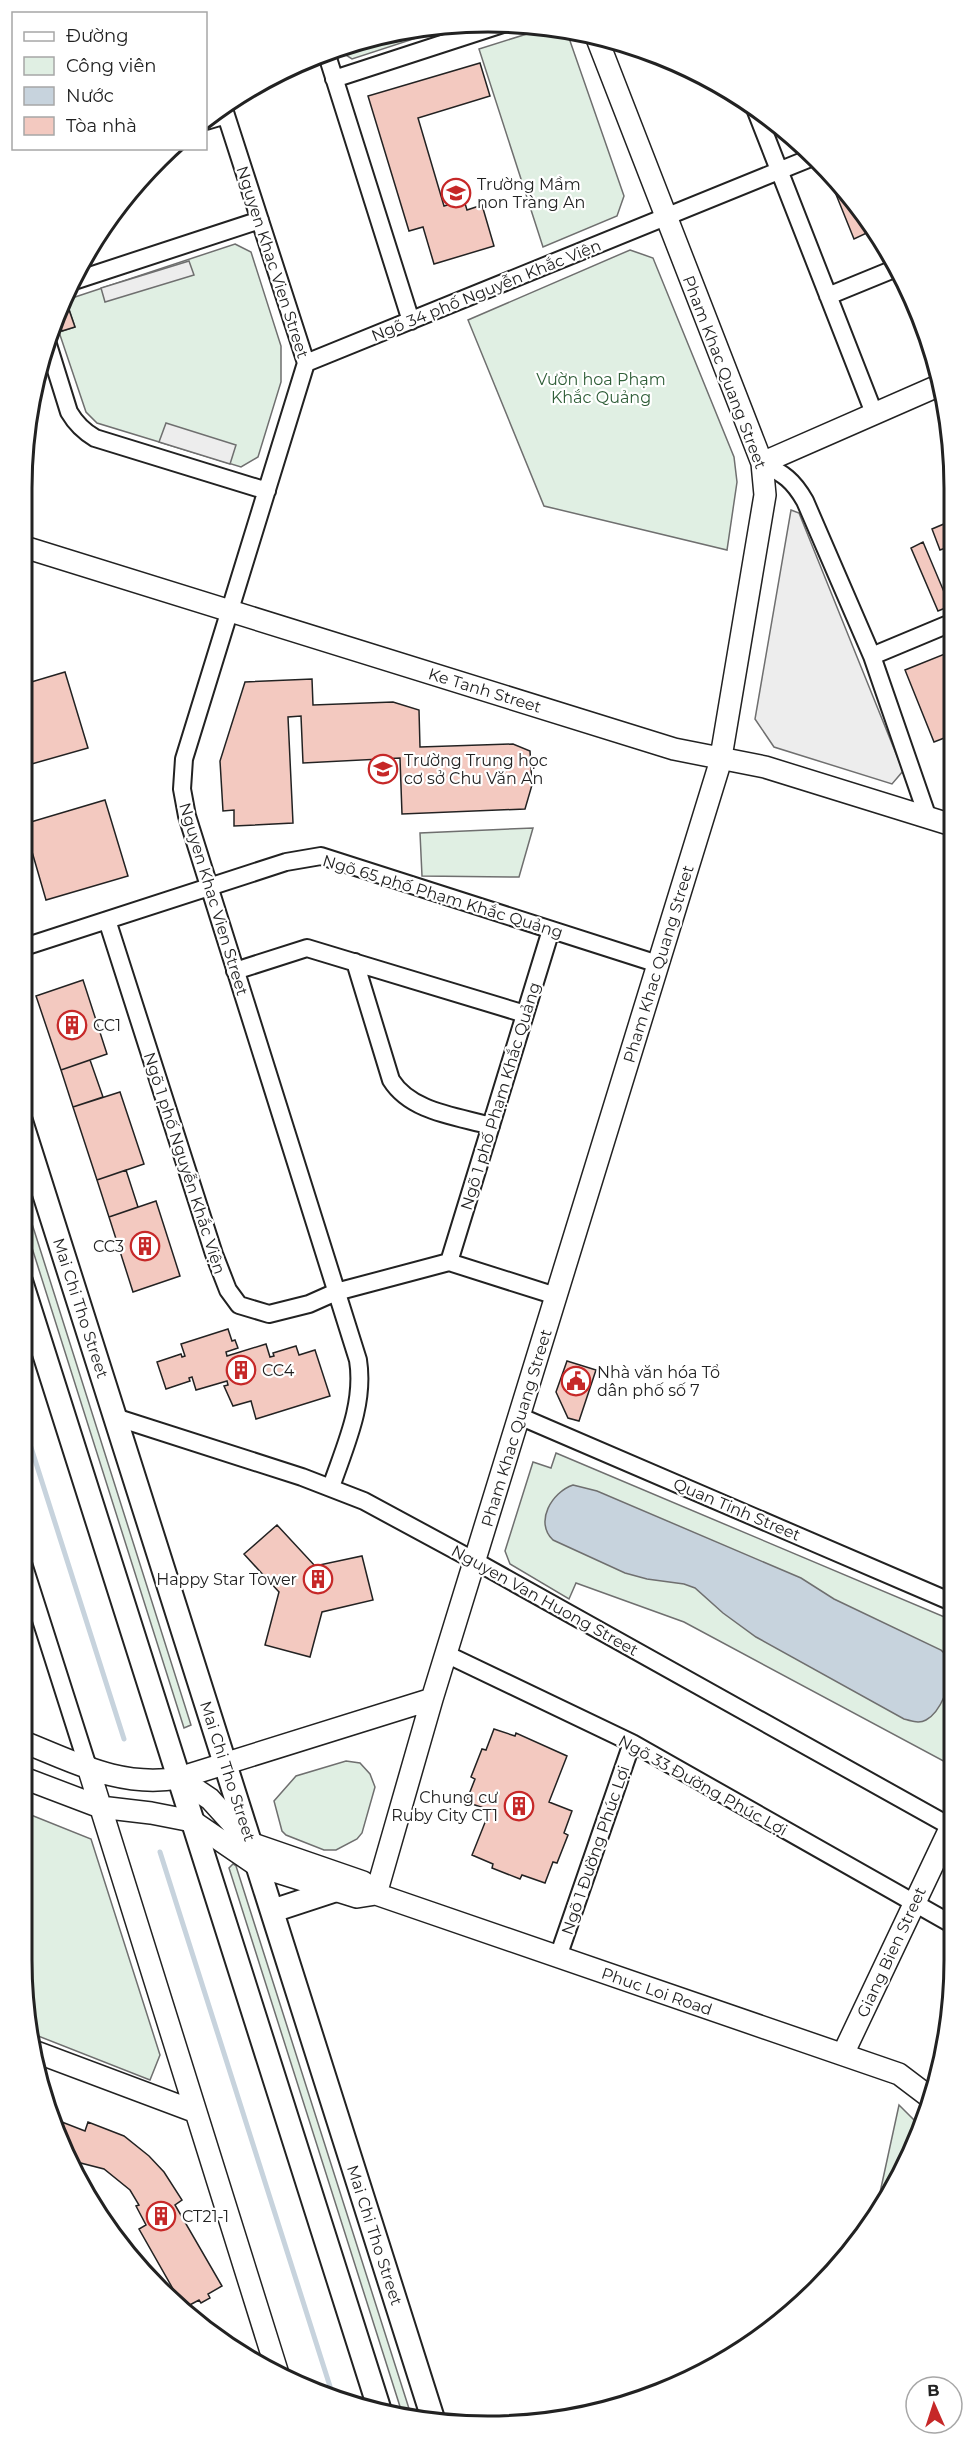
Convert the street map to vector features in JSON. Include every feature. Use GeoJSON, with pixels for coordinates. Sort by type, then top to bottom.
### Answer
{"type":"FeatureCollection","features":[{"type":"Feature","properties":{"kind":"main road","name":"Mai Chi Tho Street"},"geometry":{"type":"LineString","coordinates":[[32,1156],[431,2412]]}},
{"type":"Feature","properties":{"kind":"main road"},"geometry":{"type":"LineString","coordinates":[[32,1316],[377,2402]]}},
{"type":"Feature","properties":{"kind":"main road"},"geometry":{"type":"LineString","coordinates":[[272,1911],[336,1890]]}},
{"type":"Feature","properties":{"kind":"street"},"geometry":{"type":"LineString","coordinates":[[334,79],[452,33]]}},
{"type":"Feature","properties":{"kind":"street","name":"Pham Khac Quang Street"},"geometry":{"type":"LineString","coordinates":[[376,1894],[432,1699],[720,758],[765,495],[762,463],[600,45]]}},
{"type":"Feature","properties":{"kind":"street"},"geometry":{"type":"LineString","coordinates":[[329,60],[411,321]]}},
{"type":"Feature","properties":{"kind":"street","name":"Nguyen Khac Vien Street"},"geometry":{"type":"LineString","coordinates":[[225,114],[306,363],[184,759],[182,789],[187,816],[358,1360],[359,1402],[331,1487]]}},
{"type":"Feature","properties":{"kind":"street"},"geometry":{"type":"LineString","coordinates":[[760,122],[874,413]]}},
{"type":"Feature","properties":{"kind":"street","name":"Ngõ 34 phố Nguyễn Khắc Viện"},"geometry":{"type":"LineString","coordinates":[[306,363],[805,160]]}},
{"type":"Feature","properties":{"kind":"street"},"geometry":{"type":"LineString","coordinates":[[83,278],[260,220]]}},
{"type":"Feature","properties":{"kind":"street"},"geometry":{"type":"LineString","coordinates":[[828,296],[889,271]]}},
{"type":"Feature","properties":{"kind":"street"},"geometry":{"type":"LineString","coordinates":[[51,356],[69,412],[84,432],[95,438],[267,491]]}},
{"type":"Feature","properties":{"kind":"street"},"geometry":{"type":"LineString","coordinates":[[762,463],[933,388]]}},
{"type":"Feature","properties":{"kind":"street"},"geometry":{"type":"LineString","coordinates":[[762,463],[781,472],[795,483],[805,501],[872,656],[928,818]]}},
{"type":"Feature","properties":{"kind":"street","name":"Ke Tanh Street"},"geometry":{"type":"LineString","coordinates":[[32,549],[674,749],[765,767],[944,823]]}},
{"type":"Feature","properties":{"kind":"street"},"geometry":{"type":"LineString","coordinates":[[872,656],[944,625]]}},
{"type":"Feature","properties":{"kind":"street","name":"Ngõ 65 phố Phạm Khắc Quảng"},"geometry":{"type":"LineString","coordinates":[[32,944],[286,862],[321,856],[658,964]]}},
{"type":"Feature","properties":{"kind":"street","name":"Ngõ 1 phố Nguyễn Khắc Viện"},"geometry":{"type":"LineString","coordinates":[[107,920],[214,1254],[228,1290],[239,1305],[269,1314],[309,1304],[336,1292]]}},
{"type":"Feature","properties":{"kind":"street","name":"Ngõ 1 phố Phạm Khắc Quảng"},"geometry":{"type":"LineString","coordinates":[[449,1262],[551,930]]}},
{"type":"Feature","properties":{"kind":"street"},"geometry":{"type":"LineString","coordinates":[[236,971],[307,948],[525,1014]]}},
{"type":"Feature","properties":{"kind":"street"},"geometry":{"type":"LineString","coordinates":[[355,962],[391,1080],[399,1093],[426,1108],[491,1126]]}},
{"type":"Feature","properties":{"kind":"street"},"geometry":{"type":"LineString","coordinates":[[336,1292],[449,1262],[556,1296]]}},
{"type":"Feature","properties":{"kind":"street","name":"Quan Tinh Street"},"geometry":{"type":"LineString","coordinates":[[519,1416],[944,1599]]}},
{"type":"Feature","properties":{"kind":"street","name":"Nguyen Van Huong Street"},"geometry":{"type":"LineString","coordinates":[[115,1417],[331,1487],[364,1501],[944,1820]]}},
{"type":"Feature","properties":{"kind":"street"},"geometry":{"type":"LineString","coordinates":[[32,1591],[274,2362]]}},
{"type":"Feature","properties":{"kind":"street","name":"Ngõ 33 Đường Phúc Lợi"},"geometry":{"type":"LineString","coordinates":[[446,1654],[633,1743],[944,1920]]}},
{"type":"Feature","properties":{"kind":"street"},"geometry":{"type":"LineString","coordinates":[[32,1745],[125,1779],[155,1782],[179,1778],[432,1699]]}},
{"type":"Feature","properties":{"kind":"street","name":"Ngõ 1 Đường Phúc Lợi"},"geometry":{"type":"LineString","coordinates":[[558,1957],[633,1743]]}},
{"type":"Feature","properties":{"kind":"street"},"geometry":{"type":"LineString","coordinates":[[32,1781],[100,1807],[192,1821],[210,1799],[225,1764]]}},
{"type":"Feature","properties":{"kind":"street"},"geometry":{"type":"LineString","coordinates":[[179,1778],[210,1799],[250,1843]]}},
{"type":"Feature","properties":{"kind":"street","name":"Phuc Loi Road"},"geometry":{"type":"LineString","coordinates":[[192,1821],[258,1866],[357,1897],[376,1894]]}},
{"type":"Feature","properties":{"kind":"street","name":"Phuc Loi Road"},"geometry":{"type":"LineString","coordinates":[[250,1843],[363,1882],[376,1894],[899,2074],[924,2093]]}},
{"type":"Feature","properties":{"kind":"street","name":"Giang Bien Street"},"geometry":{"type":"LineString","coordinates":[[843,2054],[944,1843]]}},
{"type":"Feature","properties":{"kind":"street"},"geometry":{"type":"LineString","coordinates":[[41,2054],[196,2112]]}},
{"type":"Feature","properties":{"kind":"green space"},"geometry":{"type":"Polygon","coordinates":[[[530,33],[569,39],[624,196],[617,216],[543,247],[479,49],[530,33]]]}},
{"type":"Feature","properties":{"kind":"green space"},"geometry":{"type":"Polygon","coordinates":[[[423,36],[352,59],[345,55],[423,36]]]}},
{"type":"Feature","properties":{"kind":"green space"},"geometry":{"type":"Polygon","coordinates":[[[235,244],[251,252],[281,346],[281,382],[258,457],[241,467],[97,423],[86,412],[59,332],[75,327],[69,308],[73,298],[235,244]]]}},
{"type":"Feature","properties":{"kind":"green space","name":"Vườn hoa Phạm Khắc Quảng"},"geometry":{"type":"Polygon","coordinates":[[[630,250],[653,258],[734,457],[737,482],[727,550],[544,506],[468,320],[630,250]]]}},
{"type":"Feature","properties":{"kind":"green space"},"geometry":{"type":"Polygon","coordinates":[[[533,828],[519,877],[422,876],[420,833],[533,828]]]}},
{"type":"Feature","properties":{"kind":"green space"},"geometry":{"type":"Polygon","coordinates":[[[32,1224],[191,1725],[184,1728],[32,1248],[32,1224]]]}},
{"type":"Feature","properties":{"kind":"green space"},"geometry":{"type":"Polygon","coordinates":[[[556,1453],[944,1617],[944,1761],[684,1622],[576,1583],[569,1599],[510,1564],[505,1551],[533,1462],[551,1468],[556,1453]]]}},
{"type":"Feature","properties":{"kind":"green space"},"geometry":{"type":"Polygon","coordinates":[[[346,1761],[360,1763],[370,1774],[375,1787],[362,1833],[357,1839],[336,1850],[324,1850],[286,1835],[282,1831],[274,1801],[296,1776],[346,1761]]]}},
{"type":"Feature","properties":{"kind":"green space"},"geometry":{"type":"Polygon","coordinates":[[[32,1815],[91,1839],[160,2055],[150,2080],[38,2036],[32,1989],[32,1815]]]}},
{"type":"Feature","properties":{"kind":"green space"},"geometry":{"type":"Polygon","coordinates":[[[233,1864],[236,1866],[409,2409],[400,2407],[229,1868],[233,1864]]]}},
{"type":"Feature","properties":{"kind":"green space"},"geometry":{"type":"Polygon","coordinates":[[[899,2105],[915,2121],[880,2192],[899,2105]]]}},
{"type":"Feature","properties":{"kind":"shaded area"},"geometry":{"type":"Polygon","coordinates":[[[189,261],[194,275],[105,302],[101,288],[189,261]]]}},
{"type":"Feature","properties":{"kind":"shaded area"},"geometry":{"type":"Polygon","coordinates":[[[166,423],[236,445],[230,464],[159,442],[166,423]]]}},
{"type":"Feature","properties":{"kind":"shaded area"},"geometry":{"type":"Polygon","coordinates":[[[791,510],[799,513],[903,771],[892,784],[774,747],[755,719],[791,510]]]}},
{"type":"Feature","properties":{"kind":"water"},"geometry":{"type":"Polygon","coordinates":[[[573,1485],[597,1491],[801,1578],[834,1599],[941,1650],[944,1653],[944,1696],[941,1704],[931,1716],[923,1721],[915,1722],[904,1719],[756,1637],[723,1613],[695,1588],[625,1573],[553,1540],[545,1525],[545,1517],[552,1501],[573,1485]]]}},
{"type":"Feature","properties":{"kind":"building"},"geometry":{"type":"Polygon","coordinates":[[[480,63],[490,96],[418,118],[444,206],[464,200],[467,210],[482,205],[494,246],[434,264],[423,227],[409,231],[368,96],[480,63]]]}},
{"type":"Feature","properties":{"kind":"building"},"geometry":{"type":"Polygon","coordinates":[[[835,192],[850,210],[867,233],[854,239],[835,192]]]}},
{"type":"Feature","properties":{"kind":"building"},"geometry":{"type":"Polygon","coordinates":[[[68,308],[75,327],[62,331],[61,328],[68,308]]]}},
{"type":"Feature","properties":{"kind":"building"},"geometry":{"type":"Polygon","coordinates":[[[944,524],[944,549],[940,550],[932,529],[944,524]]]}},
{"type":"Feature","properties":{"kind":"building"},"geometry":{"type":"Polygon","coordinates":[[[923,542],[944,592],[944,608],[938,611],[911,548],[923,542]]]}},
{"type":"Feature","properties":{"kind":"building"},"geometry":{"type":"Polygon","coordinates":[[[944,654],[944,738],[934,742],[905,670],[944,654]]]}},
{"type":"Feature","properties":{"kind":"building"},"geometry":{"type":"Polygon","coordinates":[[[65,672],[88,748],[32,764],[32,682],[65,672]]]}},
{"type":"Feature","properties":{"kind":"building"},"geometry":{"type":"Polygon","coordinates":[[[312,679],[313,705],[393,702],[419,710],[420,747],[513,744],[530,751],[532,785],[525,809],[402,814],[400,758],[303,763],[301,716],[288,717],[293,823],[234,826],[234,810],[223,811],[220,761],[245,682],[312,679]]]}},
{"type":"Feature","properties":{"kind":"building"},"geometry":{"type":"Polygon","coordinates":[[[105,800],[128,876],[46,900],[32,852],[32,822],[105,800]]]}},
{"type":"Feature","properties":{"kind":"building","name":"CC1"},"geometry":{"type":"Polygon","coordinates":[[[83,980],[107,1054],[61,1070],[36,996],[83,980]]]}},
{"type":"Feature","properties":{"kind":"building"},"geometry":{"type":"Polygon","coordinates":[[[90,1060],[103,1097],[73,1107],[61,1070],[90,1060]]]}},
{"type":"Feature","properties":{"kind":"building"},"geometry":{"type":"Polygon","coordinates":[[[120,1092],[144,1164],[97,1180],[73,1107],[120,1092]]]}},
{"type":"Feature","properties":{"kind":"building"},"geometry":{"type":"Polygon","coordinates":[[[126,1170],[138,1207],[109,1217],[97,1180],[126,1170]]]}},
{"type":"Feature","properties":{"kind":"building","name":"CC3"},"geometry":{"type":"Polygon","coordinates":[[[156,1201],[180,1276],[133,1292],[109,1217],[156,1201]]]}},
{"type":"Feature","properties":{"kind":"building","name":"CC4"},"geometry":{"type":"Polygon","coordinates":[[[228,1329],[232,1341],[235,1340],[238,1348],[226,1352],[227,1356],[266,1344],[270,1357],[274,1356],[273,1353],[296,1346],[299,1355],[315,1350],[330,1396],[256,1419],[251,1401],[233,1406],[224,1386],[228,1385],[227,1381],[196,1390],[192,1377],[189,1378],[190,1381],[166,1389],[157,1362],[181,1354],[182,1357],[185,1356],[181,1344],[228,1329]]]}},
{"type":"Feature","properties":{"kind":"building","name":"Nhà văn hóa Tổ dân phố số 7"},"geometry":{"type":"Polygon","coordinates":[[[567,1361],[596,1370],[579,1421],[568,1418],[556,1392],[567,1361]]]}},
{"type":"Feature","properties":{"kind":"building","name":"Happy Star Tower"},"geometry":{"type":"Polygon","coordinates":[[[277,1525],[315,1566],[362,1556],[373,1600],[322,1612],[310,1657],[265,1645],[279,1592],[244,1554],[277,1525]]]}},
{"type":"Feature","properties":{"kind":"building","name":"Chung cư Ruby City CT1"},"geometry":{"type":"Polygon","coordinates":[[[494,1729],[515,1736],[516,1733],[567,1756],[549,1802],[572,1811],[564,1833],[568,1835],[557,1863],[553,1862],[545,1883],[522,1875],[520,1879],[492,1868],[493,1864],[472,1855],[490,1810],[466,1802],[475,1779],[471,1777],[482,1749],[486,1750],[494,1729]]]}},
{"type":"Feature","properties":{"kind":"building","name":"CT21-1"},"geometry":{"type":"Polygon","coordinates":[[[62,2122],[85,2131],[88,2122],[124,2136],[149,2156],[164,2172],[182,2200],[175,2205],[222,2286],[208,2294],[210,2298],[201,2303],[199,2300],[190,2305],[173,2290],[139,2229],[146,2225],[136,2206],[139,2205],[130,2190],[104,2169],[80,2163],[62,2122]]]}},
{"type":"Feature","properties":{"kind":"waterway"},"geometry":{"type":"LineString","coordinates":[[32,1450],[124,1739]]}},
{"type":"Feature","properties":{"kind":"waterway"},"geometry":{"type":"LineString","coordinates":[[160,1852],[330,2387]]}},
{"type":"Feature","properties":{"kind":"place","name":"Trường Mầm non Tràng An"},"geometry":{"type":"Point","coordinates":[456,193]}},
{"type":"Feature","properties":{"kind":"place","name":"Trường Trung học cơ sở Chu Văn An"},"geometry":{"type":"Point","coordinates":[383,769]}},
{"type":"Feature","properties":{"kind":"place","name":"CC1"},"geometry":{"type":"Point","coordinates":[72,1025]}},
{"type":"Feature","properties":{"kind":"place","name":"CC3"},"geometry":{"type":"Point","coordinates":[145,1246]}},
{"type":"Feature","properties":{"kind":"place","name":"CC4"},"geometry":{"type":"Point","coordinates":[241,1370]}},
{"type":"Feature","properties":{"kind":"place","name":"Nhà văn hóa Tổ dân phố số 7"},"geometry":{"type":"Point","coordinates":[576,1381]}},
{"type":"Feature","properties":{"kind":"place","name":"Happy Star Tower"},"geometry":{"type":"Point","coordinates":[318,1579]}},
{"type":"Feature","properties":{"kind":"place","name":"Chung cư Ruby City CT1"},"geometry":{"type":"Point","coordinates":[519,1806]}},
{"type":"Feature","properties":{"kind":"place","name":"CT21-1"},"geometry":{"type":"Point","coordinates":[161,2216]}}]}
